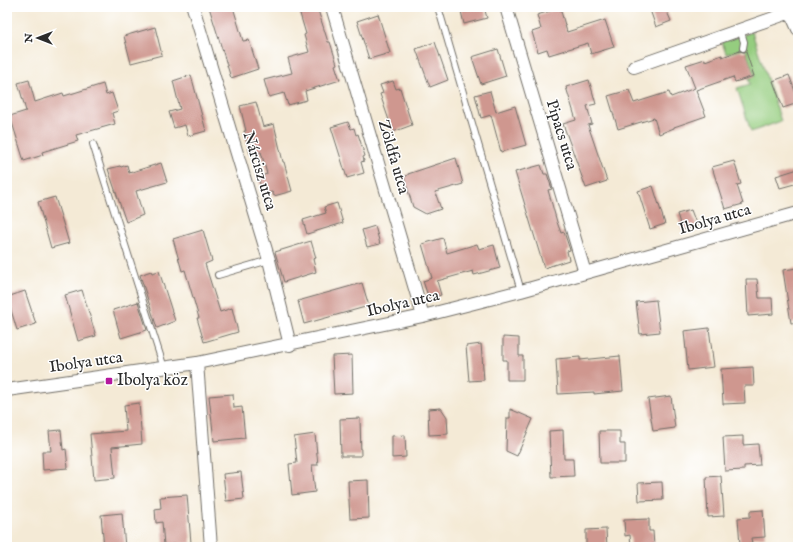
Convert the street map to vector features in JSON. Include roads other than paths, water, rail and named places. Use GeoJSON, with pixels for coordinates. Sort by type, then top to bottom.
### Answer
{"type":"FeatureCollection","features":[{"type":"Feature","properties":{"kind":"street","name":"Nárcisz utca"},"geometry":{"type":"LineString","coordinates":[[193,7],[268,260],[290,345]]}},
{"type":"Feature","properties":{"kind":"street","name":"Zöldfa utca"},"geometry":{"type":"LineString","coordinates":[[332,7],[423,316]]}},
{"type":"Feature","properties":{"kind":"street","name":"Pipacs utca"},"geometry":{"type":"LineString","coordinates":[[506,7],[585,273]]}},
{"type":"Feature","properties":{"kind":"street"},"geometry":{"type":"LineString","coordinates":[[634,67],[790,10],[798,29]]}},
{"type":"Feature","properties":{"kind":"street","name":"Ibolya utca"},"geometry":{"type":"LineString","coordinates":[[7,390],[197,363],[290,345],[423,316],[521,291],[798,213]]}},
{"type":"Feature","properties":{"kind":"street"},"geometry":{"type":"LineString","coordinates":[[197,363],[211,547]]}},
{"type":"Feature","properties":{"kind":"lane"},"geometry":{"type":"LineString","coordinates":[[438,7],[521,291]]}},
{"type":"Feature","properties":{"kind":"lane"},"geometry":{"type":"LineString","coordinates":[[740,29],[744,42],[743,48]]}},
{"type":"Feature","properties":{"kind":"lane"},"geometry":{"type":"LineString","coordinates":[[93,144],[164,368]]}},
{"type":"Feature","properties":{"kind":"lane"},"geometry":{"type":"LineString","coordinates":[[218,275],[268,260]]}},
{"type":"Feature","properties":{"kind":"place","name":"Ibolya köz"},"geometry":{"type":"Point","coordinates":[109,381]}}]}
